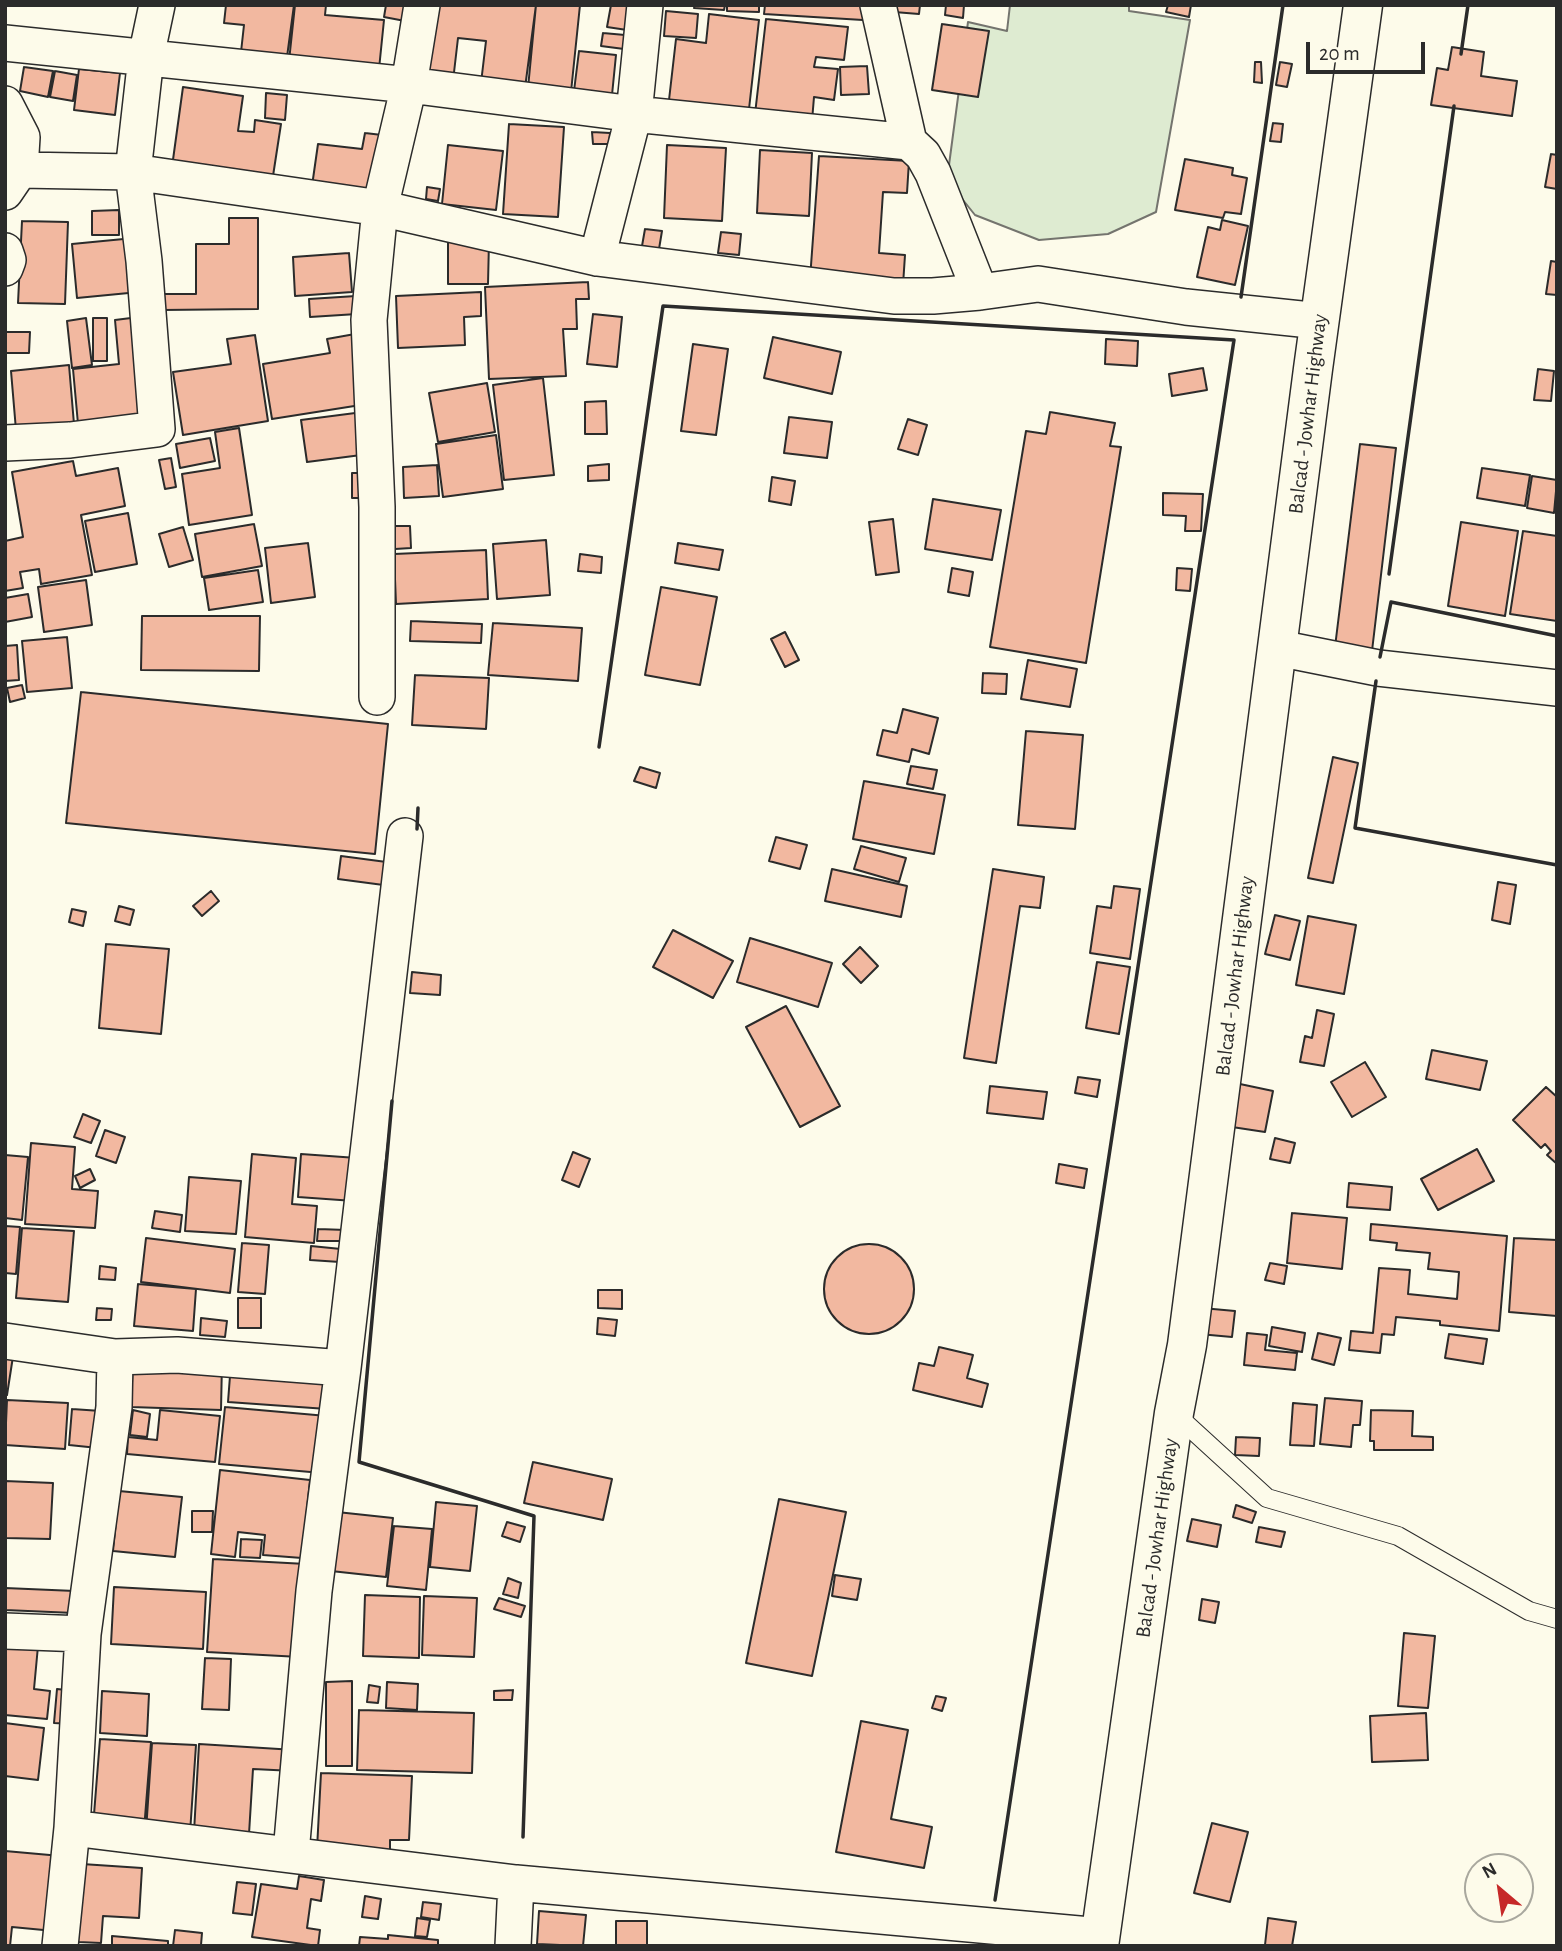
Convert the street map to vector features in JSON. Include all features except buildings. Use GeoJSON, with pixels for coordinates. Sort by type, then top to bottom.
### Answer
{"type":"FeatureCollection","features":[{"type":"Feature","properties":{"kind":"main road","name":"Balcad - Jowhar Highway"},"geometry":{"type":"LineString","coordinates":[[1100,1941],[1174,1413],[1187,1345],[1363,5]]}},
{"type":"Feature","properties":{"kind":"street"},"geometry":{"type":"LineString","coordinates":[[5,443],[70,440],[157,429],[144,261],[133,172],[146,57],[157,5]]}},
{"type":"Feature","properties":{"kind":"street"},"geometry":{"type":"LineString","coordinates":[[377,698],[377,507],[369,320],[380,208],[409,85],[422,5]]}},
{"type":"Feature","properties":{"kind":"street"},"geometry":{"type":"LineString","coordinates":[[597,258],[634,114],[645,5]]}},
{"type":"Feature","properties":{"kind":"street"},"geometry":{"type":"LineString","coordinates":[[878,5],[909,142],[923,155],[933,173],[980,292]]}},
{"type":"Feature","properties":{"kind":"street"},"geometry":{"type":"LineString","coordinates":[[5,43],[409,85],[634,114],[909,142]]}},
{"type":"Feature","properties":{"kind":"street"},"geometry":{"type":"LineString","coordinates":[[5,104],[22,137],[12,181],[133,172],[380,208],[597,258],[894,296],[933,296],[1038,284],[1186,307],[1320,321]]}},
{"type":"Feature","properties":{"kind":"street"},"geometry":{"type":"LineString","coordinates":[[5,251],[8,260],[5,268]]}},
{"type":"Feature","properties":{"kind":"street"},"geometry":{"type":"LineString","coordinates":[[1278,648],[1378,668],[1557,688]]}},
{"type":"Feature","properties":{"kind":"street"},"geometry":{"type":"LineString","coordinates":[[291,1853],[314,1591],[343,1368],[405,836]]}},
{"type":"Feature","properties":{"kind":"street"},"geometry":{"type":"LineString","coordinates":[[5,1341],[115,1357],[177,1355],[343,1368]]}},
{"type":"Feature","properties":{"kind":"street"},"geometry":{"type":"LineString","coordinates":[[60,1946],[72,1828],[83,1634],[114,1408],[115,1357]]}},
{"type":"Feature","properties":{"kind":"street"},"geometry":{"type":"LineString","coordinates":[[5,1631],[83,1634]]}},
{"type":"Feature","properties":{"kind":"street"},"geometry":{"type":"LineString","coordinates":[[72,1828],[291,1853],[516,1883],[1100,1941]]}},
{"type":"Feature","properties":{"kind":"street"},"geometry":{"type":"LineString","coordinates":[[513,1946],[516,1883]]}},
{"type":"Feature","properties":{"kind":"lane"},"geometry":{"type":"LineString","coordinates":[[1174,1413],[1267,1498],[1398,1536],[1529,1611],[1557,1619]]}},
{"type":"Feature","properties":{"kind":"green space"},"geometry":{"type":"Polygon","coordinates":[[[1010,5],[1129,5],[1129,11],[1190,20],[1156,212],[1108,234],[1039,240],[975,215],[947,180],[968,22],[1007,31],[1010,5]]]}},
{"type":"Feature","properties":{"kind":"wall"},"geometry":{"type":"LineString","coordinates":[[1241,297],[1283,5]]}},
{"type":"Feature","properties":{"kind":"wall"},"geometry":{"type":"LineString","coordinates":[[1461,54],[1468,5]]}},
{"type":"Feature","properties":{"kind":"wall"},"geometry":{"type":"LineString","coordinates":[[1389,574],[1454,106]]}},
{"type":"Feature","properties":{"kind":"wall"},"geometry":{"type":"LineString","coordinates":[[599,747],[663,306],[1234,340],[995,1900]]}},
{"type":"Feature","properties":{"kind":"wall"},"geometry":{"type":"LineString","coordinates":[[1380,657],[1391,602],[1557,636]]}},
{"type":"Feature","properties":{"kind":"wall"},"geometry":{"type":"LineString","coordinates":[[1376,681],[1355,828],[1557,865]]}},
{"type":"Feature","properties":{"kind":"wall"},"geometry":{"type":"LineString","coordinates":[[417,829],[418,808]]}},
{"type":"Feature","properties":{"kind":"wall"},"geometry":{"type":"LineString","coordinates":[[392,1101],[359,1462],[534,1516],[523,1837]]}}]}
